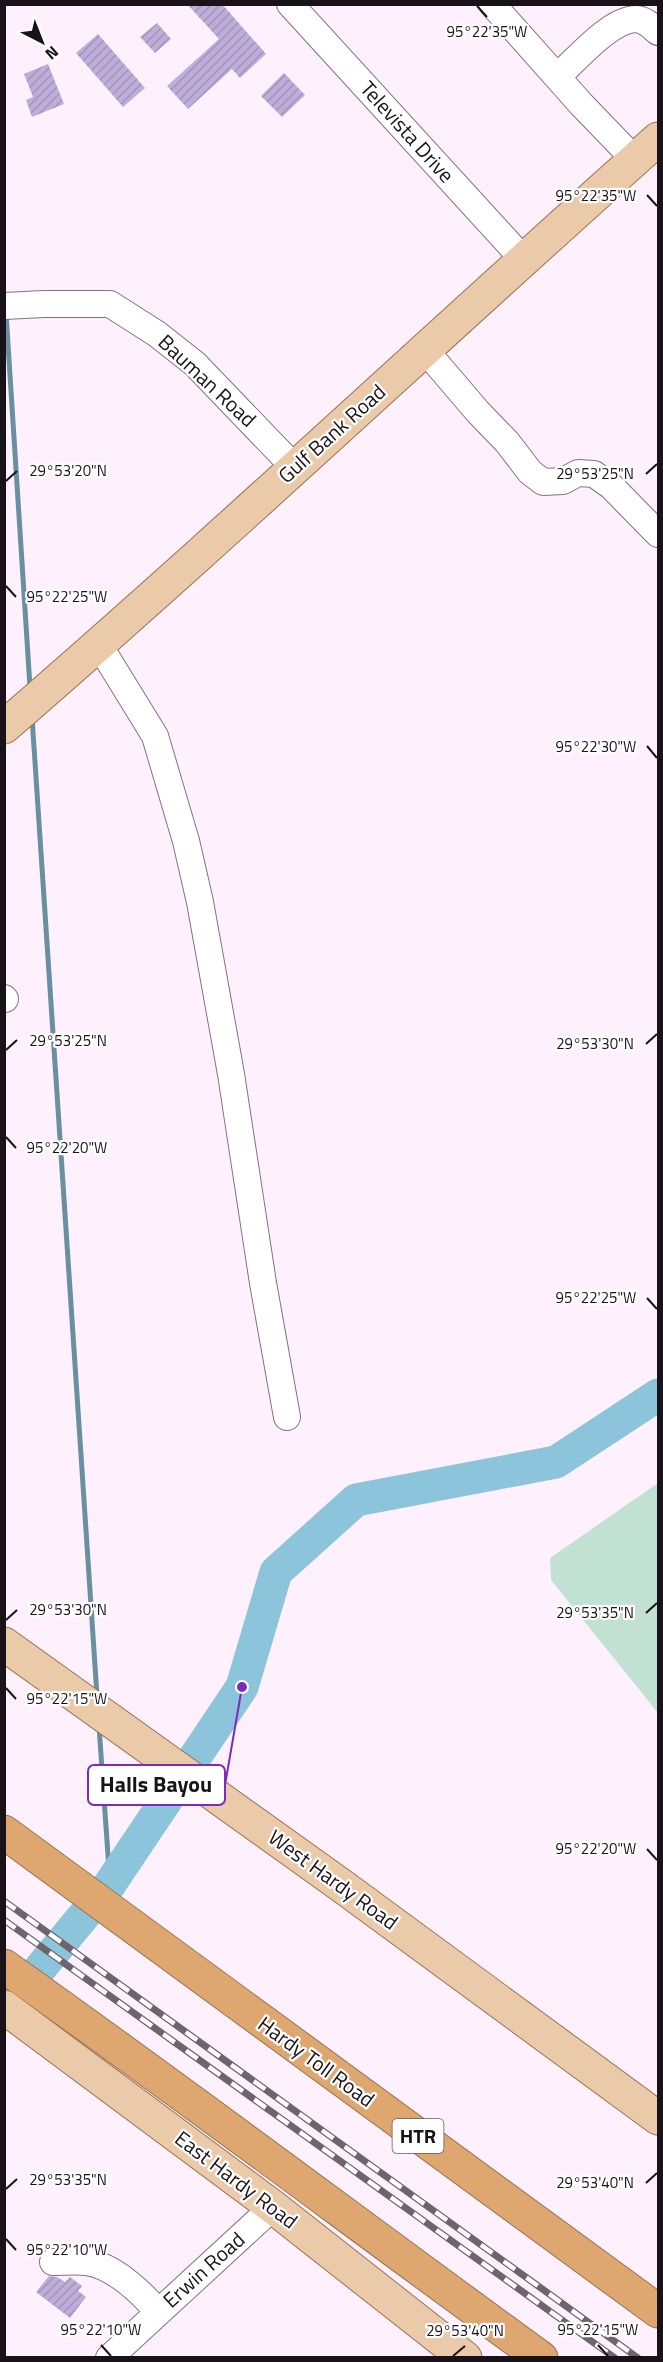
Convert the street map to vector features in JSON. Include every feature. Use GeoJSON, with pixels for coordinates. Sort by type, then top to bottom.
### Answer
{"type":"FeatureCollection","features":[{"type":"Feature","properties":{"kind":"highway","name":"Hardy Toll Road"},"geometry":{"type":"LineString","coordinates":[[4,1832],[177,1961],[658,2311]]}},
{"type":"Feature","properties":{"kind":"highway"},"geometry":{"type":"LineString","coordinates":[[4,1966],[121,2049],[346,2217],[541,2358]]}},
{"type":"Feature","properties":{"kind":"highway"},"geometry":{"type":"LineString","coordinates":[[346,2217],[516,2358]]}},
{"type":"Feature","properties":{"kind":"main road","name":"Gulf Bank Road"},"geometry":{"type":"LineString","coordinates":[[6,726],[88,655],[426,350],[523,259],[647,150]]}},
{"type":"Feature","properties":{"kind":"main road","name":"West Hardy Road"},"geometry":{"type":"LineString","coordinates":[[4,1644],[342,1886],[658,2118]]}},
{"type":"Feature","properties":{"kind":"main road","name":"East Hardy Road"},"geometry":{"type":"LineString","coordinates":[[4,2007],[273,2207],[465,2358]]}},
{"type":"Feature","properties":{"kind":"street","name":"Televista Drive"},"geometry":{"type":"LineString","coordinates":[[290,4],[523,259]]}},
{"type":"Feature","properties":{"kind":"street"},"geometry":{"type":"LineString","coordinates":[[492,4],[557,77],[647,150]]}},
{"type":"Feature","properties":{"kind":"street"},"geometry":{"type":"LineString","coordinates":[[557,77],[616,24],[635,19],[646,21],[658,32]]}},
{"type":"Feature","properties":{"kind":"street","name":"Bauman Road"},"geometry":{"type":"LineString","coordinates":[[4,306],[110,304],[157,334],[195,364],[294,467]]}},
{"type":"Feature","properties":{"kind":"street"},"geometry":{"type":"LineString","coordinates":[[426,350],[478,412],[507,442],[530,472],[543,482],[562,481],[578,473],[594,474],[611,486],[658,534]]}},
{"type":"Feature","properties":{"kind":"street"},"geometry":{"type":"LineString","coordinates":[[88,655],[156,736],[186,841],[200,902],[231,1074],[263,1283],[287,1417]]}},
{"type":"Feature","properties":{"kind":"street","name":"Erwin Road"},"geometry":{"type":"LineString","coordinates":[[109,2358],[273,2207]]}},
{"type":"Feature","properties":{"kind":"street"},"geometry":{"type":"LineString","coordinates":[[53,2262],[89,2262],[120,2276],[159,2312]]}},
{"type":"Feature","properties":{"kind":"green space"},"geometry":{"type":"Polygon","coordinates":[[[658,1483],[658,1713],[551,1580],[550,1558],[658,1483]]]}},
{"type":"Feature","properties":{"kind":"building"},"geometry":{"type":"Polygon","coordinates":[[[187,4],[222,4],[266,54],[240,78],[232,69],[188,109],[167,86],[219,39],[187,4]]]}},
{"type":"Feature","properties":{"kind":"building"},"geometry":{"type":"Polygon","coordinates":[[[157,23],[171,39],[155,53],[140,37],[157,23]]]}},
{"type":"Feature","properties":{"kind":"building"},"geometry":{"type":"Polygon","coordinates":[[[98,34],[145,88],[123,107],[76,53],[98,34]]]}},
{"type":"Feature","properties":{"kind":"building"},"geometry":{"type":"Polygon","coordinates":[[[48,64],[64,104],[32,117],[26,100],[33,97],[24,74],[48,64]]]}},
{"type":"Feature","properties":{"kind":"building"},"geometry":{"type":"Polygon","coordinates":[[[284,73],[305,95],[282,117],[261,96],[284,73]]]}},
{"type":"Feature","properties":{"kind":"building"},"geometry":{"type":"Polygon","coordinates":[[[49,2276],[57,2277],[65,2282],[70,2277],[82,2286],[78,2291],[86,2297],[70,2318],[36,2292],[49,2276]]]}},
{"type":"Feature","properties":{"kind":"waterway"},"geometry":{"type":"LineString","coordinates":[[6,313],[30,687]]}},
{"type":"Feature","properties":{"kind":"waterway"},"geometry":{"type":"LineString","coordinates":[[32,717],[97,1696]]}},
{"type":"Feature","properties":{"kind":"waterway"},"geometry":{"type":"LineString","coordinates":[[4,2012],[110,1884],[242,1687],[276,1572],[356,1500],[556,1462],[658,1395]]}},
{"type":"Feature","properties":{"kind":"waterway"},"geometry":{"type":"LineString","coordinates":[[99,1726],[110,1884]]}},
{"type":"Feature","properties":{"kind":"railway"},"geometry":{"type":"LineString","coordinates":[[4,1901],[638,2358]]}},
{"type":"Feature","properties":{"kind":"railway"},"geometry":{"type":"LineString","coordinates":[[4,1920],[615,2358]]}},
{"type":"Feature","properties":{"kind":"place","name":"Halls Bayou"},"geometry":{"type":"Point","coordinates":[242,1687]}}]}
